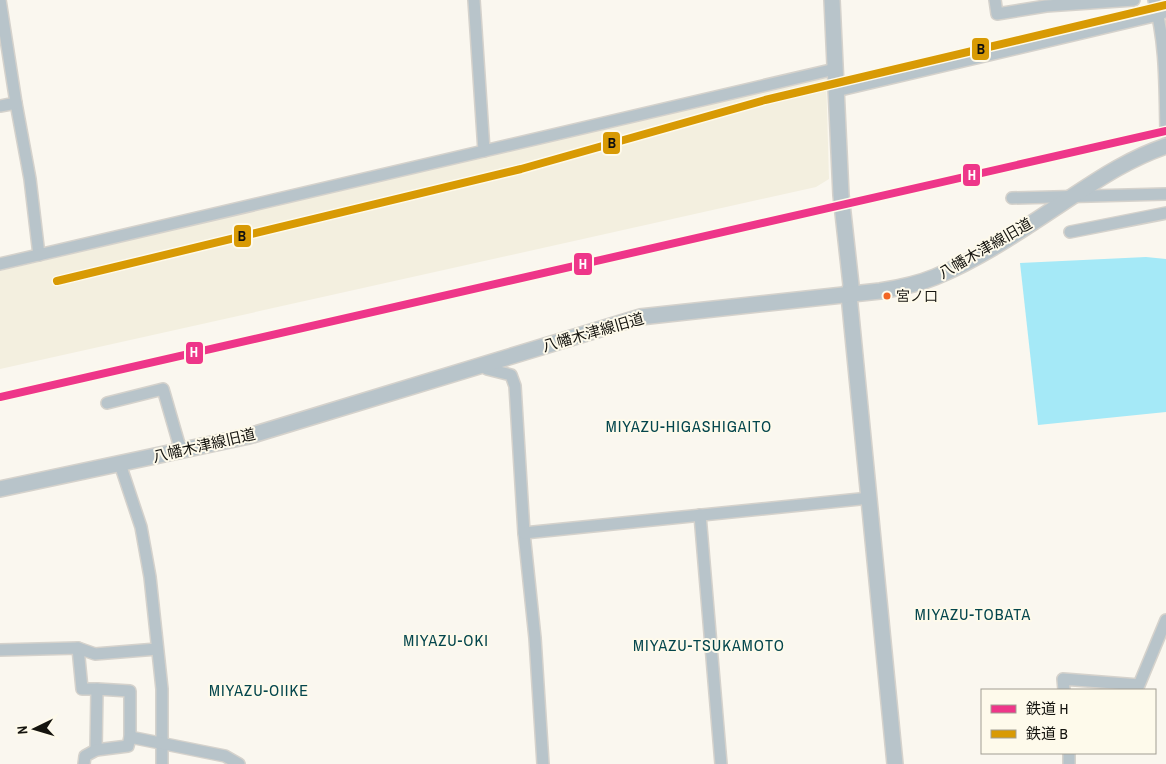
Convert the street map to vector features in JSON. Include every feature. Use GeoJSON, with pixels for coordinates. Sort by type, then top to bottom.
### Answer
{"type":"FeatureCollection","features":[{"type":"Feature","properties":{"kind":"street"},"geometry":{"type":"LineString","coordinates":[[0,0],[30,179],[39,254]]}},
{"type":"Feature","properties":{"kind":"street"},"geometry":{"type":"LineString","coordinates":[[474,0],[484,151]]}},
{"type":"Feature","properties":{"kind":"street"},"geometry":{"type":"LineString","coordinates":[[832,0],[840,195],[851,285],[849,295],[895,764]]}},
{"type":"Feature","properties":{"kind":"street"},"geometry":{"type":"LineString","coordinates":[[995,0],[997,14],[1045,3],[1134,0]]}},
{"type":"Feature","properties":{"kind":"street"},"geometry":{"type":"LineString","coordinates":[[1154,0],[1162,13],[1166,132]]}},
{"type":"Feature","properties":{"kind":"street"},"geometry":{"type":"LineString","coordinates":[[836,91],[1162,13]]}},
{"type":"Feature","properties":{"kind":"street"},"geometry":{"type":"LineString","coordinates":[[0,264],[835,69]]}},
{"type":"Feature","properties":{"kind":"street"},"geometry":{"type":"LineString","coordinates":[[0,106],[16,102]]}},
{"type":"Feature","properties":{"kind":"street","name":"八幡木津線旧道"},"geometry":{"type":"LineString","coordinates":[[0,489],[249,436],[640,317],[849,295],[908,286],[935,277],[978,255],[1108,172],[1148,152],[1166,146]]}},
{"type":"Feature","properties":{"kind":"street"},"geometry":{"type":"LineString","coordinates":[[1012,198],[1166,194]]}},
{"type":"Feature","properties":{"kind":"street"},"geometry":{"type":"LineString","coordinates":[[1070,232],[1166,213]]}},
{"type":"Feature","properties":{"kind":"street"},"geometry":{"type":"LineString","coordinates":[[483,364],[487,369],[508,374],[513,378],[543,764]]}},
{"type":"Feature","properties":{"kind":"street"},"geometry":{"type":"LineString","coordinates":[[108,403],[163,390],[181,451]]}},
{"type":"Feature","properties":{"kind":"street"},"geometry":{"type":"LineString","coordinates":[[120,464],[141,528],[150,577],[162,689],[164,743],[162,764]]}},
{"type":"Feature","properties":{"kind":"street"},"geometry":{"type":"LineString","coordinates":[[524,533],[870,498]]}},
{"type":"Feature","properties":{"kind":"street"},"geometry":{"type":"LineString","coordinates":[[700,515],[722,764]]}},
{"type":"Feature","properties":{"kind":"street"},"geometry":{"type":"LineString","coordinates":[[1064,689],[1063,679],[1139,685],[1166,620]]}},
{"type":"Feature","properties":{"kind":"street"},"geometry":{"type":"LineString","coordinates":[[0,650],[78,648],[95,654],[157,649]]}},
{"type":"Feature","properties":{"kind":"street"},"geometry":{"type":"LineString","coordinates":[[78,648],[82,689],[130,691],[130,737],[128,746],[96,750],[85,756],[84,764]]}},
{"type":"Feature","properties":{"kind":"street"},"geometry":{"type":"LineString","coordinates":[[96,750],[97,689]]}},
{"type":"Feature","properties":{"kind":"street"},"geometry":{"type":"LineString","coordinates":[[130,737],[226,756],[239,764]]}},
{"type":"Feature","properties":{"kind":"shaded area"},"geometry":{"type":"Polygon","coordinates":[[[826,75],[829,179],[816,187],[0,369],[0,271],[826,75]]]}},
{"type":"Feature","properties":{"kind":"water"},"geometry":{"type":"Polygon","coordinates":[[[1146,257],[1166,259],[1166,412],[1038,425],[1020,263],[1146,257]]]}},
{"type":"Feature","properties":{"kind":"rail line","name":"B"},"geometry":{"type":"LineString","coordinates":[[57,281],[521,169],[765,100],[1166,5]]}},
{"type":"Feature","properties":{"kind":"rail line","name":"H"},"geometry":{"type":"LineString","coordinates":[[0,397],[1166,131]]}},
{"type":"Feature","properties":{"kind":"place","name":"宮ノ口"},"geometry":{"type":"Point","coordinates":[887,296]}},
{"type":"Feature","properties":{"kind":"district","name":"MIYAZU-HIGASHIGAITO"},"geometry":{"type":"Point","coordinates":[689,426]}},
{"type":"Feature","properties":{"kind":"district","name":"MIYAZU-TOBATA"},"geometry":{"type":"Point","coordinates":[973,614]}},
{"type":"Feature","properties":{"kind":"district","name":"MIYAZU-OKI"},"geometry":{"type":"Point","coordinates":[446,640]}},
{"type":"Feature","properties":{"kind":"district","name":"MIYAZU-TSUKAMOTO"},"geometry":{"type":"Point","coordinates":[709,645]}},
{"type":"Feature","properties":{"kind":"district","name":"MIYAZU-OIIKE"},"geometry":{"type":"Point","coordinates":[259,690]}}]}
